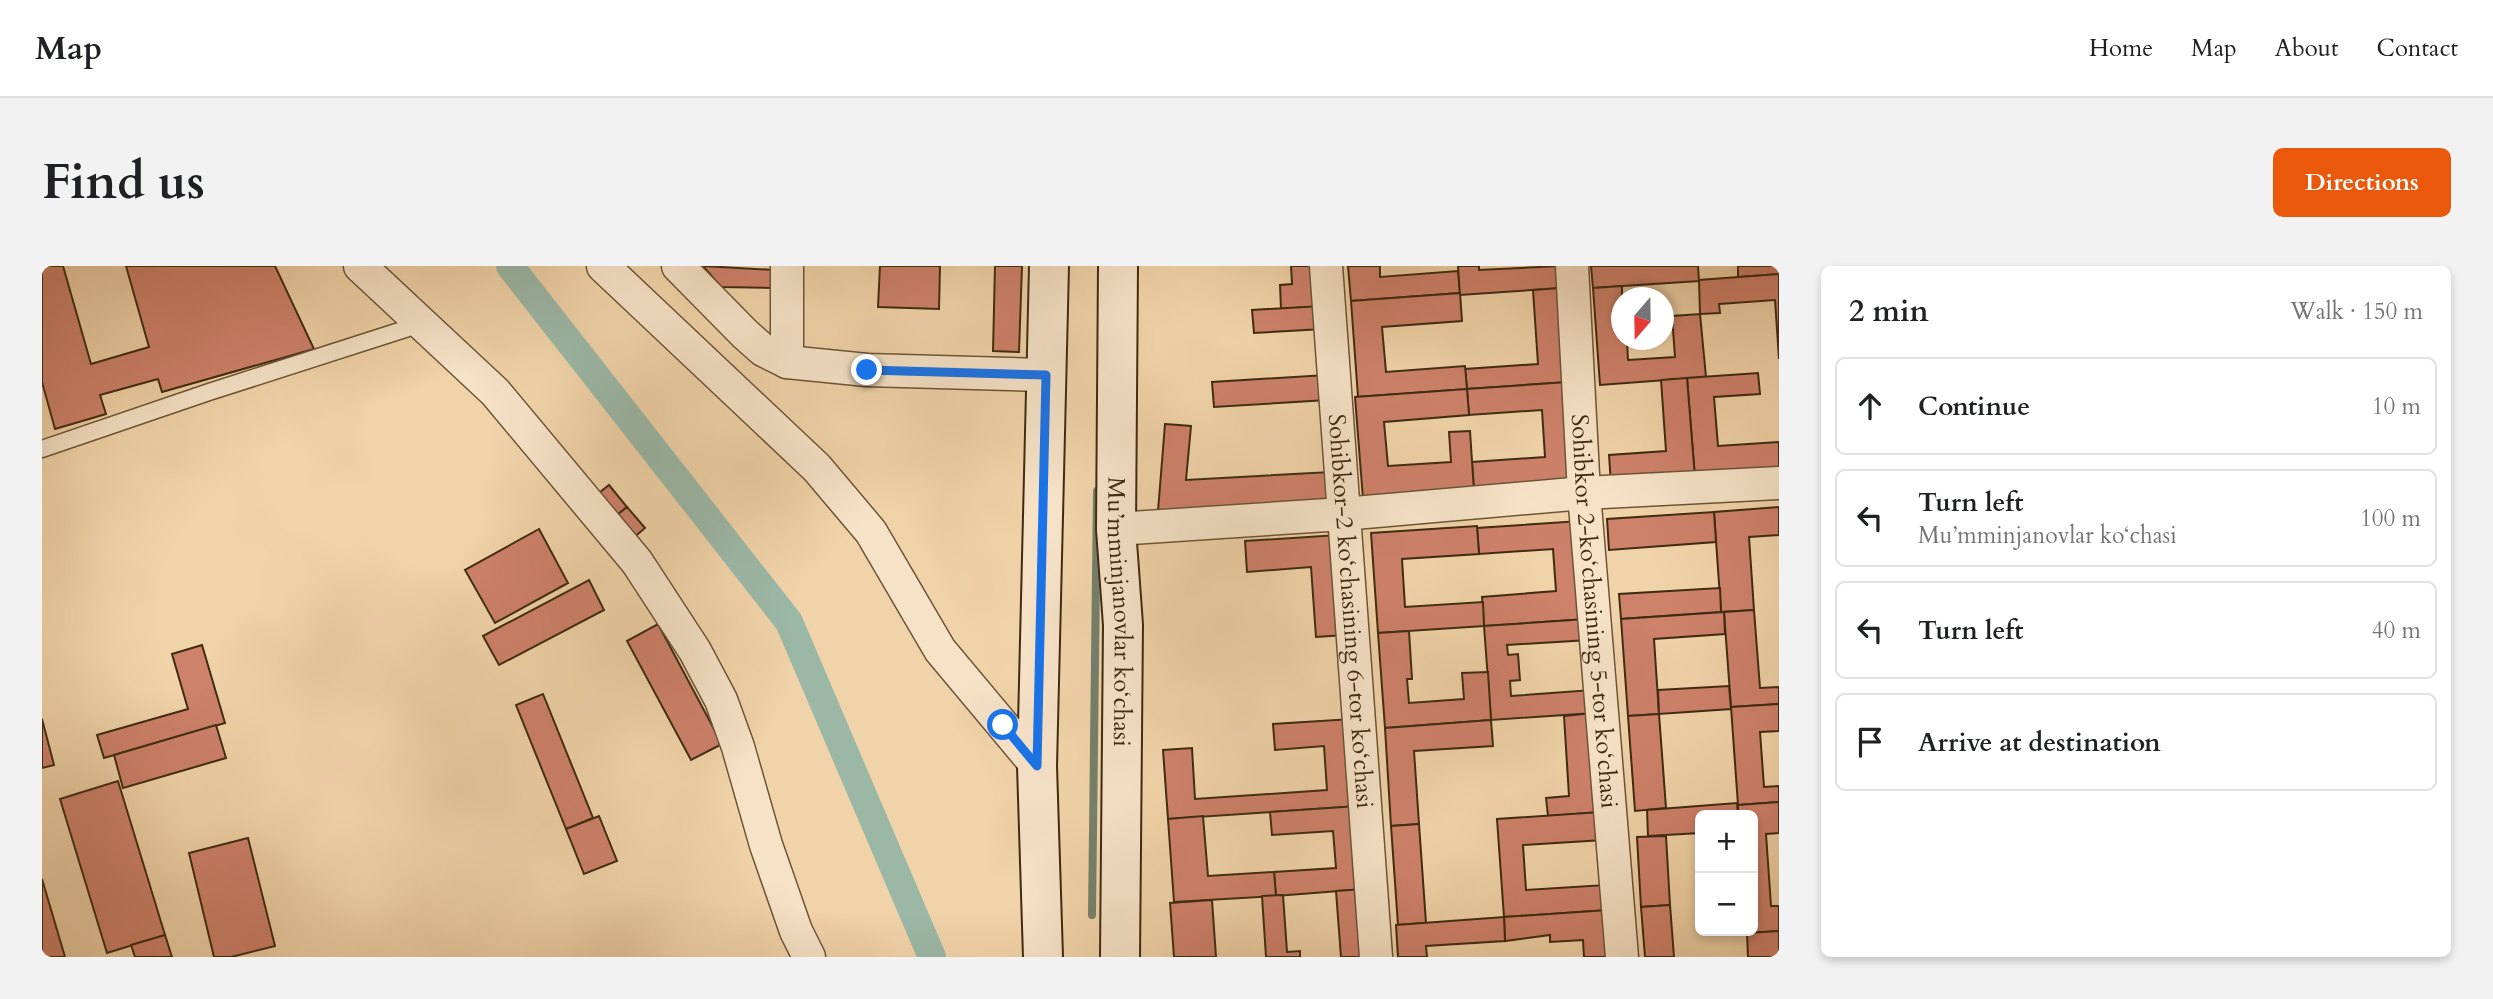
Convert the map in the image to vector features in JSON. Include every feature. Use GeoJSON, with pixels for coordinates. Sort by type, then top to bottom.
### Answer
{"type":"FeatureCollection","features":[{"type":"Feature","properties":{"kind":"main road"},"geometry":{"type":"LineString","coordinates":[[1043,957],[1037,766],[1049,266]]}},
{"type":"Feature","properties":{"kind":"main road","name":"Mu’mminjanovlar ko‘chasi"},"geometry":{"type":"LineString","coordinates":[[1118,266],[1116,529],[1123,625],[1121,957]]}},
{"type":"Feature","properties":{"kind":"street"},"geometry":{"type":"LineString","coordinates":[[360,266],[495,392],[636,562],[695,651],[721,700],[738,747],[766,845],[796,931],[809,957]]}},
{"type":"Feature","properties":{"kind":"street"},"geometry":{"type":"LineString","coordinates":[[603,266],[817,468],[871,533],[940,650],[1037,766]]}},
{"type":"Feature","properties":{"kind":"street"},"geometry":{"type":"LineString","coordinates":[[678,266],[745,334],[764,350],[787,362],[867,370],[1046,375]]}},
{"type":"Feature","properties":{"kind":"street"},"geometry":{"type":"LineString","coordinates":[[787,266],[787,362]]}},
{"type":"Feature","properties":{"kind":"street","name":"Sohibkor-2 ko‘chasining 6-tor ko‘chasi"},"geometry":{"type":"LineString","coordinates":[[1326,266],[1376,957]]}},
{"type":"Feature","properties":{"kind":"street","name":"Sohibkor 2-ko‘chasining 5-tor ko‘chasi"},"geometry":{"type":"LineString","coordinates":[[1572,266],[1584,493],[1622,957]]}},
{"type":"Feature","properties":{"kind":"street"},"geometry":{"type":"LineString","coordinates":[[1116,529],[1343,514],[1584,493],[1779,483]]}},
{"type":"Feature","properties":{"kind":"lane"},"geometry":{"type":"LineString","coordinates":[[42,449],[421,324]]}},
{"type":"Feature","properties":{"kind":"building"},"geometry":{"type":"Polygon","coordinates":[[[42,266],[63,266],[91,364],[149,347],[126,266],[275,266],[314,349],[162,392],[158,379],[100,395],[106,414],[55,429],[42,382],[42,266]]]}},
{"type":"Feature","properties":{"kind":"building"},"geometry":{"type":"Polygon","coordinates":[[[703,266],[775,270],[775,288],[721,287],[703,266]]]}},
{"type":"Feature","properties":{"kind":"building"},"geometry":{"type":"Polygon","coordinates":[[[880,266],[940,266],[939,309],[878,307],[880,266]]]}},
{"type":"Feature","properties":{"kind":"building"},"geometry":{"type":"Polygon","coordinates":[[[995,266],[1022,266],[1019,352],[993,351],[995,266]]]}},
{"type":"Feature","properties":{"kind":"building"},"geometry":{"type":"Polygon","coordinates":[[[1291,266],[1319,266],[1322,306],[1281,309],[1280,285],[1292,284],[1291,266]]]}},
{"type":"Feature","properties":{"kind":"building"},"geometry":{"type":"Polygon","coordinates":[[[1348,266],[1380,266],[1380,277],[1458,271],[1460,293],[1351,301],[1348,266]]]}},
{"type":"Feature","properties":{"kind":"building"},"geometry":{"type":"Polygon","coordinates":[[[1458,266],[1479,266],[1479,270],[1559,266],[1561,288],[1460,295],[1458,266]]]}},
{"type":"Feature","properties":{"kind":"building"},"geometry":{"type":"Polygon","coordinates":[[[1591,266],[1698,266],[1699,281],[1593,288],[1591,266]]]}},
{"type":"Feature","properties":{"kind":"building"},"geometry":{"type":"Polygon","coordinates":[[[1738,266],[1779,266],[1779,274],[1738,277],[1738,266]]]}},
{"type":"Feature","properties":{"kind":"building"},"geometry":{"type":"Polygon","coordinates":[[[1779,274],[1779,359],[1775,300],[1719,304],[1720,313],[1700,314],[1699,280],[1779,274]]]}},
{"type":"Feature","properties":{"kind":"building"},"geometry":{"type":"Polygon","coordinates":[[[1622,286],[1611,287],[1611,350],[1628,350],[1628,360],[1675,357],[1674,316],[1700,314],[1706,377],[1600,385],[1593,288],[1622,286]]]}},
{"type":"Feature","properties":{"kind":"building"},"geometry":{"type":"Polygon","coordinates":[[[1561,288],[1568,382],[1467,389],[1465,369],[1538,364],[1533,290],[1561,288]]]}},
{"type":"Feature","properties":{"kind":"building"},"geometry":{"type":"Polygon","coordinates":[[[1460,293],[1462,321],[1382,327],[1386,372],[1465,366],[1467,389],[1358,397],[1351,301],[1460,293]]]}},
{"type":"Feature","properties":{"kind":"building"},"geometry":{"type":"Polygon","coordinates":[[[1322,306],[1323,329],[1254,333],[1252,310],[1322,306]]]}},
{"type":"Feature","properties":{"kind":"building"},"geometry":{"type":"Polygon","coordinates":[[[1758,373],[1760,394],[1714,397],[1718,446],[1779,442],[1779,472],[1695,478],[1687,378],[1758,373]]]}},
{"type":"Feature","properties":{"kind":"building"},"geometry":{"type":"Polygon","coordinates":[[[1326,375],[1327,400],[1214,407],[1212,382],[1326,375]]]}},
{"type":"Feature","properties":{"kind":"building"},"geometry":{"type":"Polygon","coordinates":[[[1687,378],[1695,478],[1611,484],[1609,455],[1666,451],[1661,380],[1687,378]]]}},
{"type":"Feature","properties":{"kind":"building"},"geometry":{"type":"Polygon","coordinates":[[[1568,382],[1576,484],[1474,491],[1472,462],[1545,457],[1542,410],[1469,415],[1467,389],[1568,382]]]}},
{"type":"Feature","properties":{"kind":"building"},"geometry":{"type":"Polygon","coordinates":[[[1467,389],[1469,415],[1384,422],[1388,466],[1451,462],[1449,432],[1470,431],[1474,491],[1363,499],[1355,397],[1467,389]]]}},
{"type":"Feature","properties":{"kind":"building"},"geometry":{"type":"Polygon","coordinates":[[[1165,424],[1191,426],[1186,480],[1331,472],[1333,501],[1158,511],[1165,424]]]}},
{"type":"Feature","properties":{"kind":"building"},"geometry":{"type":"Polygon","coordinates":[[[609,485],[627,507],[612,519],[594,497],[609,485]]]}},
{"type":"Feature","properties":{"kind":"building"},"geometry":{"type":"Polygon","coordinates":[[[627,507],[645,528],[631,540],[612,519],[627,507]]]}},
{"type":"Feature","properties":{"kind":"building"},"geometry":{"type":"Polygon","coordinates":[[[1779,507],[1779,535],[1749,537],[1754,610],[1721,612],[1714,512],[1779,507]]]}},
{"type":"Feature","properties":{"kind":"building"},"geometry":{"type":"Polygon","coordinates":[[[1714,512],[1716,542],[1609,550],[1607,519],[1714,512]]]}},
{"type":"Feature","properties":{"kind":"building"},"geometry":{"type":"Polygon","coordinates":[[[1580,521],[1587,619],[1484,626],[1482,597],[1556,591],[1553,549],[1479,554],[1477,528],[1580,521]]]}},
{"type":"Feature","properties":{"kind":"building"},"geometry":{"type":"Polygon","coordinates":[[[1477,526],[1479,554],[1402,559],[1405,607],[1483,602],[1484,626],[1378,633],[1371,533],[1477,526]]]}},
{"type":"Feature","properties":{"kind":"building"},"geometry":{"type":"Polygon","coordinates":[[[539,529],[568,583],[495,623],[465,570],[539,529]]]}},
{"type":"Feature","properties":{"kind":"building"},"geometry":{"type":"Polygon","coordinates":[[[1338,535],[1346,635],[1316,637],[1311,567],[1247,572],[1245,541],[1338,535]]]}},
{"type":"Feature","properties":{"kind":"building"},"geometry":{"type":"Polygon","coordinates":[[[589,580],[604,610],[499,665],[483,636],[589,580]]]}},
{"type":"Feature","properties":{"kind":"building"},"geometry":{"type":"Polygon","coordinates":[[[1720,588],[1721,612],[1621,619],[1619,594],[1720,588]]]}},
{"type":"Feature","properties":{"kind":"building"},"geometry":{"type":"Polygon","coordinates":[[[1754,610],[1760,688],[1779,687],[1779,704],[1731,707],[1724,612],[1754,610]]]}},
{"type":"Feature","properties":{"kind":"building"},"geometry":{"type":"Polygon","coordinates":[[[1724,612],[1725,634],[1654,639],[1659,714],[1628,716],[1621,619],[1724,612]]]}},
{"type":"Feature","properties":{"kind":"building"},"geometry":{"type":"Polygon","coordinates":[[[1587,619],[1589,640],[1507,645],[1508,655],[1518,654],[1520,680],[1510,681],[1511,696],[1592,690],[1594,713],[1491,720],[1484,626],[1587,619]]]}},
{"type":"Feature","properties":{"kind":"building"},"geometry":{"type":"Polygon","coordinates":[[[658,624],[722,744],[691,760],[627,641],[658,624]]]}},
{"type":"Feature","properties":{"kind":"building"},"geometry":{"type":"Polygon","coordinates":[[[1409,631],[1412,679],[1407,679],[1409,703],[1464,699],[1462,673],[1488,672],[1491,720],[1385,728],[1378,633],[1409,631]]]}},
{"type":"Feature","properties":{"kind":"building"},"geometry":{"type":"Polygon","coordinates":[[[202,645],[225,723],[104,758],[97,735],[188,709],[172,654],[202,645]]]}},
{"type":"Feature","properties":{"kind":"building"},"geometry":{"type":"Polygon","coordinates":[[[1729,686],[1731,709],[1659,714],[1658,690],[1729,686]]]}},
{"type":"Feature","properties":{"kind":"building"},"geometry":{"type":"Polygon","coordinates":[[[543,694],[593,818],[566,829],[516,705],[543,694]]]}},
{"type":"Feature","properties":{"kind":"building"},"geometry":{"type":"Polygon","coordinates":[[[1779,704],[1779,731],[1760,732],[1764,787],[1779,786],[1779,802],[1738,805],[1731,707],[1779,704]]]}},
{"type":"Feature","properties":{"kind":"building"},"geometry":{"type":"Polygon","coordinates":[[[1594,713],[1601,812],[1548,816],[1546,798],[1569,796],[1564,716],[1594,713]]]}},
{"type":"Feature","properties":{"kind":"building"},"geometry":{"type":"Polygon","coordinates":[[[1659,714],[1666,808],[1635,811],[1628,716],[1659,714]]]}},
{"type":"Feature","properties":{"kind":"building"},"geometry":{"type":"Polygon","coordinates":[[[42,719],[54,765],[42,768],[42,719]]]}},
{"type":"Feature","properties":{"kind":"building"},"geometry":{"type":"Polygon","coordinates":[[[1352,719],[1358,806],[1168,819],[1163,750],[1192,748],[1195,799],[1327,790],[1324,746],[1275,750],[1273,724],[1352,719]]]}},
{"type":"Feature","properties":{"kind":"building"},"geometry":{"type":"Polygon","coordinates":[[[1491,720],[1493,746],[1414,751],[1419,824],[1391,826],[1385,728],[1491,720]]]}},
{"type":"Feature","properties":{"kind":"building"},"geometry":{"type":"Polygon","coordinates":[[[216,725],[226,758],[123,788],[114,755],[216,725]]]}},
{"type":"Feature","properties":{"kind":"building"},"geometry":{"type":"Polygon","coordinates":[[[118,781],[165,935],[107,953],[60,799],[118,781]]]}},
{"type":"Feature","properties":{"kind":"building"},"geometry":{"type":"Polygon","coordinates":[[[1779,802],[1779,833],[1766,834],[1771,906],[1779,906],[1779,931],[1758,932],[1758,810],[1738,810],[1738,805],[1779,802]]]}},
{"type":"Feature","properties":{"kind":"building"},"geometry":{"type":"Polygon","coordinates":[[[1737,803],[1738,810],[1695,810],[1695,833],[1648,836],[1647,810],[1737,803]]]}},
{"type":"Feature","properties":{"kind":"building"},"geometry":{"type":"Polygon","coordinates":[[[1358,806],[1364,889],[1276,896],[1274,872],[1336,868],[1333,831],[1272,835],[1270,812],[1358,806]]]}},
{"type":"Feature","properties":{"kind":"building"},"geometry":{"type":"Polygon","coordinates":[[[1601,812],[1603,840],[1523,845],[1526,890],[1606,885],[1608,910],[1504,917],[1497,819],[1601,812]]]}},
{"type":"Feature","properties":{"kind":"building"},"geometry":{"type":"Polygon","coordinates":[[[599,816],[617,861],[584,874],[566,829],[599,816]]]}},
{"type":"Feature","properties":{"kind":"building"},"geometry":{"type":"Polygon","coordinates":[[[1203,816],[1208,876],[1274,872],[1276,896],[1174,902],[1168,819],[1203,816]]]}},
{"type":"Feature","properties":{"kind":"building"},"geometry":{"type":"Polygon","coordinates":[[[1419,824],[1426,923],[1398,925],[1391,826],[1419,824]]]}},
{"type":"Feature","properties":{"kind":"building"},"geometry":{"type":"Polygon","coordinates":[[[1666,836],[1670,905],[1641,907],[1637,837],[1666,836]]]}},
{"type":"Feature","properties":{"kind":"building"},"geometry":{"type":"Polygon","coordinates":[[[248,838],[275,946],[231,957],[214,957],[189,853],[248,838]]]}},
{"type":"Feature","properties":{"kind":"building"},"geometry":{"type":"Polygon","coordinates":[[[42,879],[65,957],[42,957],[42,879]]]}},
{"type":"Feature","properties":{"kind":"building"},"geometry":{"type":"Polygon","coordinates":[[[1364,889],[1369,957],[1341,957],[1336,891],[1364,889]]]}},
{"type":"Feature","properties":{"kind":"building"},"geometry":{"type":"Polygon","coordinates":[[[1283,895],[1287,952],[1300,951],[1300,957],[1266,957],[1262,896],[1283,895]]]}},
{"type":"Feature","properties":{"kind":"building"},"geometry":{"type":"Polygon","coordinates":[[[1212,900],[1216,957],[1174,957],[1170,903],[1212,900]]]}},
{"type":"Feature","properties":{"kind":"building"},"geometry":{"type":"Polygon","coordinates":[[[1670,905],[1674,957],[1645,957],[1641,907],[1670,905]]]}},
{"type":"Feature","properties":{"kind":"building"},"geometry":{"type":"Polygon","coordinates":[[[1608,910],[1611,957],[1584,957],[1583,940],[1550,942],[1550,935],[1505,941],[1504,917],[1608,910]]]}},
{"type":"Feature","properties":{"kind":"building"},"geometry":{"type":"Polygon","coordinates":[[[1504,917],[1505,941],[1426,946],[1427,957],[1398,957],[1396,925],[1504,917]]]}},
{"type":"Feature","properties":{"kind":"building"},"geometry":{"type":"Polygon","coordinates":[[[1779,931],[1779,957],[1748,957],[1747,936],[1758,936],[1758,932],[1779,931]]]}},
{"type":"Feature","properties":{"kind":"building"},"geometry":{"type":"Polygon","coordinates":[[[165,935],[172,957],[135,957],[131,945],[165,935]]]}},
{"type":"Feature","properties":{"kind":"waterway"},"geometry":{"type":"LineString","coordinates":[[510,266],[789,622],[932,957]]}},
{"type":"Feature","properties":{"kind":"waterway"},"geometry":{"type":"LineString","coordinates":[[1092,915],[1097,491]]}},
{"type":"Feature","properties":{"kind":"route"},"geometry":{"type":"LineString","coordinates":[[867,370],[1046,375],[1037,766],[1003,725]]}}]}
